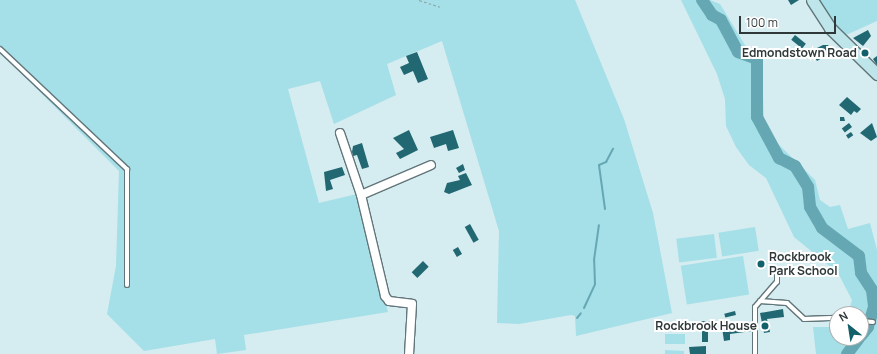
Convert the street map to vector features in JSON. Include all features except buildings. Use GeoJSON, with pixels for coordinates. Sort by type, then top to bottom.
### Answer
{"type":"FeatureCollection","features":[{"type":"Feature","properties":{"kind":"main road"},"geometry":{"type":"LineString","coordinates":[[812,0],[830,28],[877,74]]}},
{"type":"Feature","properties":{"kind":"street"},"geometry":{"type":"LineString","coordinates":[[340,133],[360,195],[385,296],[389,301],[412,304],[409,354]]}},
{"type":"Feature","properties":{"kind":"street"},"geometry":{"type":"LineString","coordinates":[[360,195],[431,165]]}},
{"type":"Feature","properties":{"kind":"lane"},"geometry":{"type":"LineString","coordinates":[[0,49],[127,169],[127,285]]}},
{"type":"Feature","properties":{"kind":"lane"},"geometry":{"type":"LineString","coordinates":[[755,354],[753,317],[760,301],[777,282],[777,275]]}},
{"type":"Feature","properties":{"kind":"lane"},"geometry":{"type":"LineString","coordinates":[[760,301],[787,303],[804,319],[829,318]]}},
{"type":"Feature","properties":{"kind":"lane"},"geometry":{"type":"LineString","coordinates":[[869,322],[874,322]]}},
{"type":"Feature","properties":{"kind":"path"},"geometry":{"type":"LineString","coordinates":[[419,0],[440,7]]}},
{"type":"Feature","properties":{"kind":"shaded area"},"geometry":{"type":"Polygon","coordinates":[[[0,0],[575,0],[624,119],[653,213],[672,313],[576,336],[575,316],[571,315],[519,324],[497,323],[499,231],[442,41],[387,64],[396,95],[334,124],[320,81],[288,89],[319,203],[357,194],[388,312],[244,335],[246,350],[217,354],[215,339],[144,351],[107,314],[116,266],[119,171],[0,52],[0,0]]]}},
{"type":"Feature","properties":{"kind":"shaded area"},"geometry":{"type":"Polygon","coordinates":[[[681,0],[710,0],[720,4],[748,50],[762,64],[764,125],[772,138],[815,180],[820,200],[830,207],[840,205],[848,229],[870,223],[877,250],[877,354],[816,354],[813,327],[829,327],[829,346],[869,346],[869,306],[850,306],[852,300],[838,273],[794,237],[766,178],[749,165],[736,147],[726,126],[725,99],[717,74],[681,0]]]}},
{"type":"Feature","properties":{"kind":"shaded area"},"geometry":{"type":"Polygon","coordinates":[[[817,0],[877,0],[877,21],[846,35],[828,20],[817,0]]]}},
{"type":"Feature","properties":{"kind":"shaded area"},"geometry":{"type":"Polygon","coordinates":[[[755,227],[759,251],[722,256],[718,233],[755,227]]]}},
{"type":"Feature","properties":{"kind":"shaded area"},"geometry":{"type":"Polygon","coordinates":[[[714,234],[717,258],[679,262],[676,239],[714,234]]]}},
{"type":"Feature","properties":{"kind":"shaded area"},"geometry":{"type":"Polygon","coordinates":[[[743,256],[749,295],[687,304],[681,266],[743,256]]]}},
{"type":"Feature","properties":{"kind":"shaded area"},"geometry":{"type":"Polygon","coordinates":[[[665,334],[685,334],[685,344],[665,344],[665,334]]]}},
{"type":"Feature","properties":{"kind":"shaded area"},"geometry":{"type":"Polygon","coordinates":[[[665,350],[684,351],[684,354],[665,354],[665,350]]]}},
{"type":"Feature","properties":{"kind":"waterway"},"geometry":{"type":"LineString","coordinates":[[702,0],[712,15],[721,20],[738,52],[757,59],[757,117],[779,158],[795,166],[808,187],[810,207],[822,228],[859,256],[861,273],[872,290],[874,307],[869,324]]}},
{"type":"Feature","properties":{"kind":"waterway"},"geometry":{"type":"LineString","coordinates":[[605,209],[599,165],[606,162],[613,149]]}},
{"type":"Feature","properties":{"kind":"waterway"},"geometry":{"type":"LineString","coordinates":[[584,308],[595,284],[594,260],[599,225]]}},
{"type":"Feature","properties":{"kind":"waterway"},"geometry":{"type":"LineString","coordinates":[[577,318],[581,313]]}},
{"type":"Feature","properties":{"kind":"waterway"},"geometry":{"type":"LineString","coordinates":[[847,354],[853,346]]}},
{"type":"Feature","properties":{"kind":"place","name":"Edmondstown Road"},"geometry":{"type":"Point","coordinates":[865,53]}},
{"type":"Feature","properties":{"kind":"place","name":"Rockbrook Park School"},"geometry":{"type":"Point","coordinates":[761,264]}},
{"type":"Feature","properties":{"kind":"place","name":"Rockbrook House"},"geometry":{"type":"Point","coordinates":[765,326]}}]}
